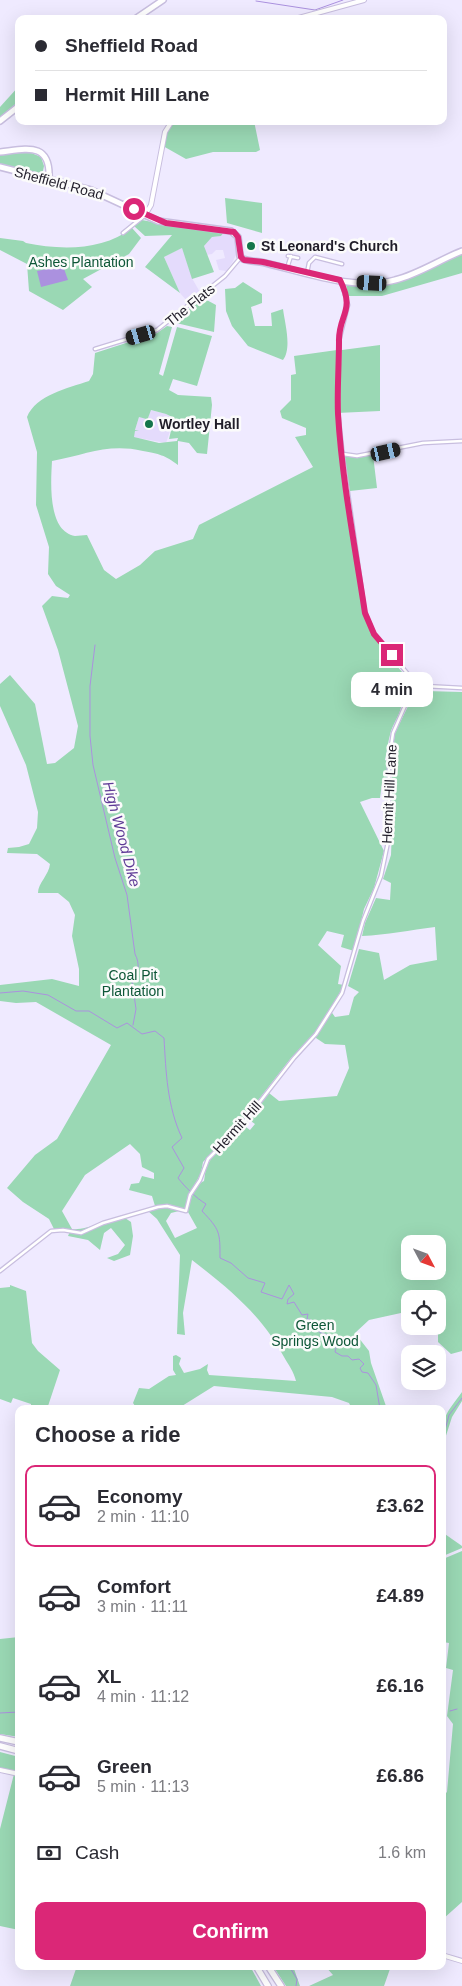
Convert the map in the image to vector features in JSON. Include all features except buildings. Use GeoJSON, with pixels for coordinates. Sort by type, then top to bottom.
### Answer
{"type":"FeatureCollection","features":[{"type":"Feature","properties":{"kind":"highway"},"geometry":{"type":"LineString","coordinates":[[141,15],[163,0]]}},
{"type":"Feature","properties":{"kind":"highway"},"geometry":{"type":"LineString","coordinates":[[0,121],[15,109]]}},
{"type":"Feature","properties":{"kind":"highway"},"geometry":{"type":"LineString","coordinates":[[0,152],[32,148],[44,156],[49,165],[49,179]]}},
{"type":"Feature","properties":{"kind":"highway"},"geometry":{"type":"LineString","coordinates":[[37,176],[44,173],[49,165]]}},
{"type":"Feature","properties":{"kind":"highway","name":"Sheffield Road"},"geometry":{"type":"LineString","coordinates":[[0,167],[104,194],[154,220],[234,232],[238,237],[241,257]]}},
{"type":"Feature","properties":{"kind":"highway"},"geometry":{"type":"LineString","coordinates":[[241,257],[244,260],[263,262],[340,280],[372,283],[394,280],[417,273],[462,250]]}},
{"type":"Feature","properties":{"kind":"highway"},"geometry":{"type":"LineString","coordinates":[[0,1738],[15,1741]]}},
{"type":"Feature","properties":{"kind":"highway"},"geometry":{"type":"LineString","coordinates":[[0,1746],[15,1750]]}},
{"type":"Feature","properties":{"kind":"highway"},"geometry":{"type":"LineString","coordinates":[[258,1970],[268,1986]]}},
{"type":"Feature","properties":{"kind":"highway"},"geometry":{"type":"LineString","coordinates":[[271,1970],[281,1986]]}},
{"type":"Feature","properties":{"kind":"street"},"geometry":{"type":"LineString","coordinates":[[310,15],[364,0]]}},
{"type":"Feature","properties":{"kind":"street"},"geometry":{"type":"LineString","coordinates":[[122,233],[149,210],[165,132],[169,125]]}},
{"type":"Feature","properties":{"kind":"street"},"geometry":{"type":"LineString","coordinates":[[149,210],[154,220]]}},
{"type":"Feature","properties":{"kind":"street"},"geometry":{"type":"LineString","coordinates":[[287,268],[290,256],[298,258]]}},
{"type":"Feature","properties":{"kind":"street","name":"The Flats"},"geometry":{"type":"LineString","coordinates":[[96,348],[158,330],[225,276],[241,257]]}},
{"type":"Feature","properties":{"kind":"street"},"geometry":{"type":"LineString","coordinates":[[307,273],[309,263],[315,257],[342,264]]}},
{"type":"Feature","properties":{"kind":"street"},"geometry":{"type":"LineString","coordinates":[[340,280],[345,290],[348,305],[339,341],[338,412],[365,613],[374,634],[412,681],[425,686],[462,688]]}},
{"type":"Feature","properties":{"kind":"street"},"geometry":{"type":"LineString","coordinates":[[342,453],[357,456],[423,443],[462,441]]}},
{"type":"Feature","properties":{"kind":"street","name":"Hermit Hill Lane"},"geometry":{"type":"LineString","coordinates":[[358,938],[381,876],[387,849],[389,837],[390,748],[393,733],[411,692],[412,681]]}},
{"type":"Feature","properties":{"kind":"street","name":"Hermit Hill"},"geometry":{"type":"LineString","coordinates":[[0,1271],[51,1231],[63,1230],[81,1233],[103,1223],[158,1207],[174,1207],[184,1212],[187,1209],[190,1195],[203,1173],[208,1159],[241,1126],[324,1023],[346,986],[358,938]]}},
{"type":"Feature","properties":{"kind":"street"},"geometry":{"type":"LineString","coordinates":[[0,1770],[15,1773]]}},
{"type":"Feature","properties":{"kind":"street"},"geometry":{"type":"LineString","coordinates":[[446,1956],[462,1961]]}},
{"type":"Feature","properties":{"kind":"shaded area"},"geometry":{"type":"Polygon","coordinates":[[[225,231],[237,237],[238,251],[226,271],[219,270],[216,260],[225,258],[223,250],[216,250],[212,254],[206,255],[204,246],[212,237],[221,236],[225,231]]]}},
{"type":"Feature","properties":{"kind":"shaded area"},"geometry":{"type":"Polygon","coordinates":[[[182,248],[193,280],[201,294],[189,303],[180,293],[164,257],[182,248]]]}},
{"type":"Feature","properties":{"kind":"shaded area"},"geometry":{"type":"Polygon","coordinates":[[[63,266],[68,280],[41,287],[37,271],[63,266]]]}},
{"type":"Feature","properties":{"kind":"shaded area"},"geometry":{"type":"Polygon","coordinates":[[[150,410],[166,414],[174,419],[166,443],[133,437],[139,417],[148,418],[150,410]]]}},
{"type":"Feature","properties":{"kind":"green space"},"geometry":{"type":"Polygon","coordinates":[[[15,90],[15,106],[0,118],[0,107],[15,90]]]}},
{"type":"Feature","properties":{"kind":"green space"},"geometry":{"type":"Polygon","coordinates":[[[172,125],[255,125],[260,150],[256,152],[213,152],[186,159],[163,146],[167,132],[172,125]]]}},
{"type":"Feature","properties":{"kind":"green space"},"geometry":{"type":"Polygon","coordinates":[[[29,152],[41,157],[44,166],[43,171],[38,174],[0,165],[0,155],[29,152]]]}},
{"type":"Feature","properties":{"kind":"green space"},"geometry":{"type":"Polygon","coordinates":[[[225,198],[262,203],[262,233],[227,223],[225,198]]]}},
{"type":"Feature","properties":{"kind":"green space"},"geometry":{"type":"Polygon","coordinates":[[[142,220],[167,225],[225,231],[221,236],[212,237],[204,246],[214,272],[192,279],[182,248],[164,257],[180,293],[145,267],[172,235],[145,236],[134,226],[142,220]]]}},
{"type":"Feature","properties":{"kind":"green space","name":"Ashes Plantation"},"geometry":{"type":"Polygon","coordinates":[[[132,228],[141,238],[129,254],[83,279],[92,287],[63,310],[29,291],[27,264],[0,250],[0,238],[53,247],[81,247],[108,241],[121,236],[132,228]]]}},
{"type":"Feature","properties":{"kind":"green space"},"geometry":{"type":"Polygon","coordinates":[[[462,254],[462,273],[382,296],[348,296],[346,284],[363,285],[393,282],[420,274],[462,254]]]}},
{"type":"Feature","properties":{"kind":"green space"},"geometry":{"type":"Polygon","coordinates":[[[243,282],[262,294],[262,303],[251,307],[255,326],[272,326],[271,313],[283,309],[287,349],[283,360],[248,346],[232,326],[226,311],[225,289],[235,288],[243,282]]]}},
{"type":"Feature","properties":{"kind":"green space"},"geometry":{"type":"Polygon","coordinates":[[[203,298],[216,305],[214,332],[172,322],[203,298]]]}},
{"type":"Feature","properties":{"kind":"green space"},"geometry":{"type":"Polygon","coordinates":[[[167,326],[172,327],[159,374],[163,376],[177,327],[212,336],[197,386],[173,379],[169,390],[178,395],[211,397],[212,405],[207,454],[197,453],[189,443],[178,441],[178,465],[158,454],[118,448],[52,461],[51,492],[55,515],[59,525],[66,532],[75,536],[87,535],[104,570],[116,579],[140,565],[155,551],[193,539],[199,525],[313,467],[295,437],[306,435],[306,428],[282,418],[280,411],[291,400],[291,375],[296,374],[294,356],[337,350],[338,379],[340,379],[342,350],[380,345],[380,411],[337,413],[340,455],[363,614],[381,648],[410,681],[407,696],[402,700],[400,712],[389,738],[385,760],[387,761],[388,781],[382,783],[380,798],[372,798],[360,802],[384,851],[374,888],[364,909],[354,951],[341,947],[344,935],[327,931],[318,945],[341,966],[338,984],[344,985],[330,1010],[335,1017],[349,1015],[354,997],[359,992],[348,986],[359,949],[379,953],[384,980],[410,965],[437,960],[435,927],[362,936],[365,923],[376,898],[390,900],[391,883],[383,879],[391,855],[391,759],[395,733],[409,704],[415,682],[425,687],[425,691],[462,692],[462,1351],[451,1354],[446,1349],[446,1345],[441,1345],[438,1342],[438,1335],[446,1335],[446,1290],[401,1290],[401,1313],[369,1320],[355,1333],[369,1351],[371,1363],[386,1405],[350,1405],[332,1397],[214,1386],[184,1405],[134,1405],[133,1403],[139,1388],[149,1389],[169,1376],[176,1375],[173,1370],[173,1356],[176,1355],[181,1358],[179,1364],[184,1373],[200,1369],[208,1364],[207,1370],[209,1375],[296,1381],[275,1342],[255,1315],[231,1292],[192,1260],[183,1313],[185,1335],[177,1334],[180,1255],[157,1219],[148,1211],[167,1207],[179,1211],[171,1213],[166,1221],[175,1238],[197,1228],[188,1212],[191,1199],[197,1186],[204,1181],[206,1167],[211,1159],[243,1125],[250,1130],[255,1124],[248,1119],[269,1093],[279,1101],[337,1096],[349,1068],[345,1045],[325,1044],[316,1038],[315,1034],[291,1058],[238,1126],[203,1162],[201,1173],[189,1195],[184,1210],[168,1204],[155,1206],[152,1196],[129,1190],[131,1184],[139,1183],[142,1176],[154,1179],[154,1173],[142,1167],[140,1154],[130,1144],[85,1175],[62,1211],[72,1229],[90,1227],[123,1215],[131,1222],[133,1236],[130,1255],[114,1261],[107,1258],[118,1254],[125,1245],[111,1228],[104,1233],[100,1250],[88,1240],[68,1236],[71,1229],[54,1229],[49,1219],[23,1202],[7,1188],[35,1155],[57,1139],[111,1045],[36,1002],[16,1003],[0,1001],[0,985],[52,979],[79,986],[79,969],[72,936],[75,915],[69,902],[58,893],[38,893],[38,889],[48,872],[50,864],[37,854],[7,853],[8,848],[29,844],[37,828],[38,812],[26,765],[0,706],[0,684],[10,675],[35,704],[47,764],[55,763],[74,748],[78,726],[58,650],[42,606],[52,596],[68,598],[70,595],[56,586],[48,574],[49,547],[36,505],[37,452],[27,417],[31,409],[45,398],[89,381],[93,374],[95,353],[157,333],[167,326]],[[151,410],[148,418],[150,420],[139,417],[135,430],[139,431],[135,431],[134,437],[159,443],[177,441],[178,438],[169,439],[174,418],[151,410]]]}},
{"type":"Feature","properties":{"kind":"green space"},"geometry":{"type":"Polygon","coordinates":[[[373,455],[377,488],[350,491],[344,457],[373,455]]]}},
{"type":"Feature","properties":{"kind":"green space"},"geometry":{"type":"Polygon","coordinates":[[[10,1285],[26,1291],[32,1343],[38,1351],[60,1370],[48,1405],[31,1405],[13,1398],[11,1403],[0,1399],[0,1288],[10,1287],[10,1285]]]}},
{"type":"Feature","properties":{"kind":"green space"},"geometry":{"type":"Polygon","coordinates":[[[462,1392],[462,1401],[452,1417],[446,1436],[446,1416],[462,1392]]]}},
{"type":"Feature","properties":{"kind":"green space"},"geometry":{"type":"Polygon","coordinates":[[[446,1535],[462,1546],[462,1548],[446,1555],[446,1535]]]}},
{"type":"Feature","properties":{"kind":"green space"},"geometry":{"type":"Polygon","coordinates":[[[462,1551],[462,1902],[446,1916],[446,1793],[453,1724],[447,1716],[453,1670],[446,1668],[449,1643],[446,1642],[446,1558],[462,1551]]]}},
{"type":"Feature","properties":{"kind":"green space"},"geometry":{"type":"Polygon","coordinates":[[[15,1637],[15,1736],[0,1734],[0,1639],[15,1637]]]}},
{"type":"Feature","properties":{"kind":"green space"},"geometry":{"type":"Polygon","coordinates":[[[0,1752],[15,1756],[15,1771],[0,1769],[0,1752]]]}},
{"type":"Feature","properties":{"kind":"green space"},"geometry":{"type":"Polygon","coordinates":[[[14,1774],[15,1929],[0,1926],[0,1829],[14,1774]]]}},
{"type":"Feature","properties":{"kind":"green space"},"geometry":{"type":"Polygon","coordinates":[[[76,1970],[252,1970],[261,1986],[70,1986],[76,1970]]]}},
{"type":"Feature","properties":{"kind":"green space"},"geometry":{"type":"Polygon","coordinates":[[[276,1970],[294,1970],[300,1986],[286,1986],[276,1970]]]}},
{"type":"Feature","properties":{"kind":"green space"},"geometry":{"type":"Polygon","coordinates":[[[329,1970],[390,1970],[384,1986],[309,1986],[333,1975],[329,1970]]]}},
{"type":"Feature","properties":{"kind":"waterway"},"geometry":{"type":"LineString","coordinates":[[256,1],[315,10],[343,0]]}},
{"type":"Feature","properties":{"kind":"waterway","name":"High Wood Dike"},"geometry":{"type":"LineString","coordinates":[[95,645],[90,686],[90,736],[93,765],[115,858],[127,895],[135,954],[138,961],[137,971],[132,981],[136,1009],[133,1025]]}},
{"type":"Feature","properties":{"kind":"waterway"},"geometry":{"type":"LineString","coordinates":[[0,993],[23,991],[48,995],[76,1011],[89,1011],[117,1028],[127,1023],[142,1034],[155,1031],[164,1038],[170,1101],[182,1138],[172,1147],[184,1168],[178,1178],[198,1199],[206,1204],[202,1211],[218,1232],[220,1258],[231,1263],[248,1278],[265,1283],[261,1292],[282,1299],[289,1285],[294,1294],[288,1299],[287,1304],[294,1302],[302,1315],[308,1314],[307,1319],[311,1320],[319,1332],[338,1339],[335,1352],[342,1356],[348,1356],[352,1360],[359,1359],[364,1364],[360,1368],[362,1372],[368,1373],[376,1385],[379,1405]]}},
{"type":"Feature","properties":{"kind":"waterway"},"geometry":{"type":"LineString","coordinates":[[446,1426],[449,1415],[462,1398]]}},
{"type":"Feature","properties":{"kind":"waterway"},"geometry":{"type":"LineString","coordinates":[[450,1711],[457,1709]]}},
{"type":"Feature","properties":{"kind":"waterway"},"geometry":{"type":"LineString","coordinates":[[0,1713],[15,1712]]}},
{"type":"Feature","properties":{"kind":"waterway"},"geometry":{"type":"LineString","coordinates":[[291,1970],[297,1979],[296,1986]]}},
{"type":"Feature","properties":{"kind":"place","name":"St Leonard's Church"},"geometry":{"type":"Point","coordinates":[251,246]}},
{"type":"Feature","properties":{"kind":"place","name":"Wortley Hall"},"geometry":{"type":"Point","coordinates":[149,424]}},
{"type":"Feature","properties":{"kind":"route"},"geometry":{"type":"LineString","coordinates":[[134,209],[154,220],[166,223],[225,229],[234,232],[237,234],[241,257],[244,260],[263,262],[340,280],[345,290],[348,305],[340,329],[338,379],[338,412],[345,475],[365,613],[374,634],[392,655]]}},
{"type":"Feature","properties":{"kind":"park label","name":"Coal Pit Plantation"},"geometry":{"type":"Point","coordinates":[133,984]}},
{"type":"Feature","properties":{"kind":"park label","name":"Green Springs Wood"},"geometry":{"type":"Point","coordinates":[315,1334]}}]}
